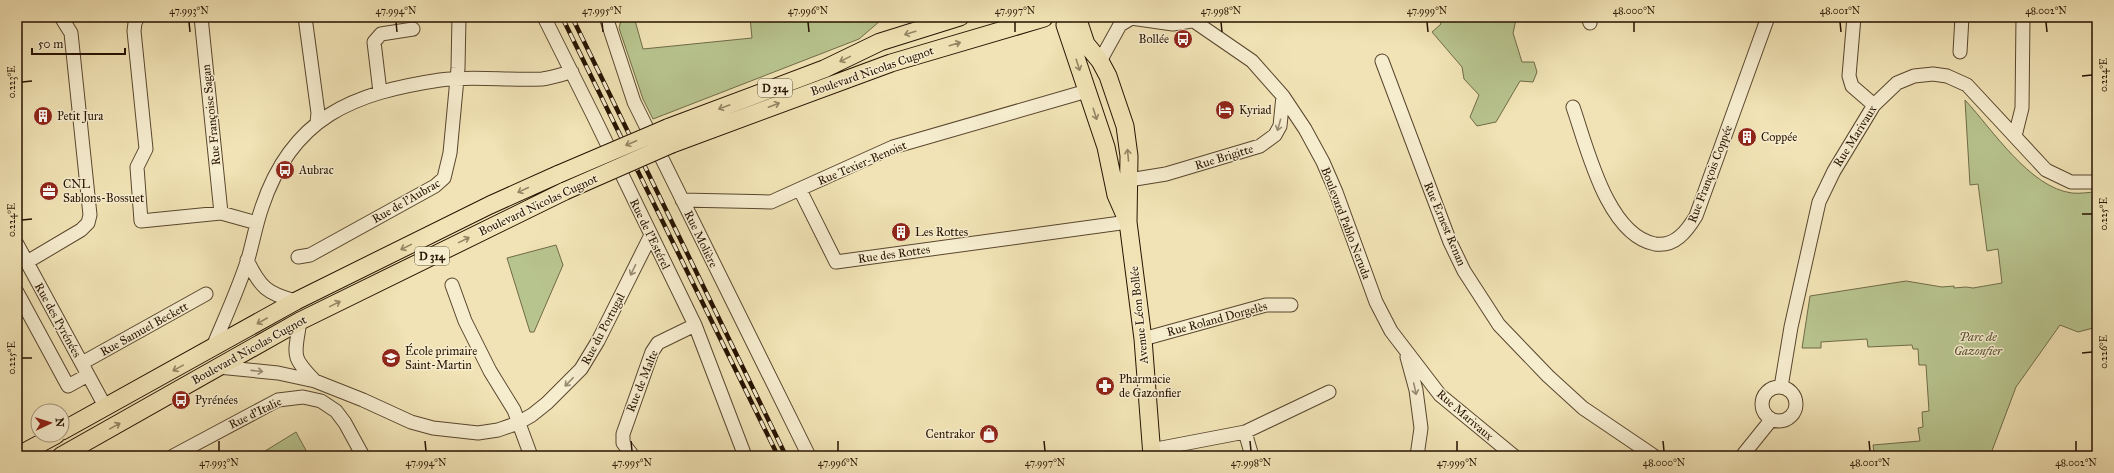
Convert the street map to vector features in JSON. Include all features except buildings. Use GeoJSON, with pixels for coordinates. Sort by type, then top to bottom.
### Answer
{"type":"FeatureCollection","features":[{"type":"Feature","properties":{"kind":"main road","name":"Boulevard Nicolas Cugnot"},"geometry":{"type":"LineString","coordinates":[[70,428],[296,301],[559,174],[667,128],[824,70],[880,42],[960,17]]}},
{"type":"Feature","properties":{"kind":"main road","name":"Boulevard Nicolas Cugnot"},"geometry":{"type":"LineString","coordinates":[[61,456],[300,321],[565,190],[672,144],[891,63],[1043,17]]}},
{"type":"Feature","properties":{"kind":"main road"},"geometry":{"type":"LineString","coordinates":[[1043,17],[1056,25],[1075,21]]}},
{"type":"Feature","properties":{"kind":"main road","name":"Avenue Léon Bollée"},"geometry":{"type":"LineString","coordinates":[[1075,21],[1086,44],[1100,61],[1115,93],[1125,126],[1129,156],[1128,222],[1143,339],[1151,453]]}},
{"type":"Feature","properties":{"kind":"main road","name":"Avenue Léon Bollée"},"geometry":{"type":"LineString","coordinates":[[1075,21],[1087,91],[1106,147],[1116,195],[1128,222]]}},
{"type":"Feature","properties":{"kind":"main road"},"geometry":{"type":"LineString","coordinates":[[17,456],[41,443]]}},
{"type":"Feature","properties":{"kind":"street"},"geometry":{"type":"LineString","coordinates":[[27,262],[81,230],[88,223],[90,215],[71,33],[61,17]]}},
{"type":"Feature","properties":{"kind":"street"},"geometry":{"type":"LineString","coordinates":[[138,17],[135,23],[134,31],[146,149],[137,167],[141,221],[221,213],[257,223]]}},
{"type":"Feature","properties":{"kind":"street","name":"Rue Françoise Sagan"},"geometry":{"type":"LineString","coordinates":[[201,17],[221,213]]}},
{"type":"Feature","properties":{"kind":"street"},"geometry":{"type":"LineString","coordinates":[[305,17],[318,114],[317,122]]}},
{"type":"Feature","properties":{"kind":"street"},"geometry":{"type":"LineString","coordinates":[[457,78],[459,17]]}},
{"type":"Feature","properties":{"kind":"street","name":"Rue de l'Estérel"},"geometry":{"type":"LineString","coordinates":[[544,17],[695,325],[745,456]]}},
{"type":"Feature","properties":{"kind":"street","name":"Rue Molière"},"geometry":{"type":"LineString","coordinates":[[606,17],[634,102],[809,456]]}},
{"type":"Feature","properties":{"kind":"street","name":"Rue François Coppée"},"geometry":{"type":"LineString","coordinates":[[1573,107],[1601,188],[1616,213],[1630,231],[1647,242],[1661,244],[1674,241],[1687,229],[1696,216],[1768,17]]}},
{"type":"Feature","properties":{"kind":"street"},"geometry":{"type":"LineString","coordinates":[[1854,17],[1849,76],[1852,86],[1874,105]]}},
{"type":"Feature","properties":{"kind":"street"},"geometry":{"type":"LineString","coordinates":[[1960,52],[1962,17]]}},
{"type":"Feature","properties":{"kind":"street"},"geometry":{"type":"LineString","coordinates":[[2016,136],[2022,108],[2023,17]]}},
{"type":"Feature","properties":{"kind":"street","name":"Boulevard Pablo Neruda"},"geometry":{"type":"LineString","coordinates":[[1100,61],[1120,25],[1127,18],[1173,24],[1190,19],[1252,61],[1283,96],[1305,129],[1323,162],[1336,192],[1376,302],[1405,351]]}},
{"type":"Feature","properties":{"kind":"street"},"geometry":{"type":"LineString","coordinates":[[380,92],[374,42],[381,34],[413,29]]}},
{"type":"Feature","properties":{"kind":"street","name":"Rue Ernest Renan"},"geometry":{"type":"LineString","coordinates":[[1382,61],[1450,242],[1464,272],[1499,325],[1548,376],[1583,408],[1654,456]]}},
{"type":"Feature","properties":{"kind":"street"},"geometry":{"type":"LineString","coordinates":[[212,349],[247,260],[262,206],[282,161],[317,122],[341,106],[380,92],[457,78],[543,79],[572,72]]}},
{"type":"Feature","properties":{"kind":"street","name":"Rue Marivaux"},"geometry":{"type":"LineString","coordinates":[[1781,387],[1791,327],[1819,202],[1834,171],[1874,105],[1897,83],[1914,76],[1932,74],[1947,76],[1967,85],[2016,136],[2033,159],[2046,170],[2071,182],[2097,182]]}},
{"type":"Feature","properties":{"kind":"street","name":"Rue de l'Aubrac"},"geometry":{"type":"LineString","coordinates":[[298,257],[310,255],[435,186],[444,178],[450,153],[457,78]]}},
{"type":"Feature","properties":{"kind":"street","name":"Rue Texier-Benoist"},"geometry":{"type":"LineString","coordinates":[[682,200],[771,202],[893,147],[1087,91]]}},
{"type":"Feature","properties":{"kind":"street","name":"Rue Brigitte"},"geometry":{"type":"LineString","coordinates":[[1129,180],[1166,174],[1260,146],[1275,135],[1280,126],[1283,96]]}},
{"type":"Feature","properties":{"kind":"street","name":"Rue des Rottes"},"geometry":{"type":"LineString","coordinates":[[800,190],[836,262],[1128,222]]}},
{"type":"Feature","properties":{"kind":"street","name":"Rue du Portugal"},"geometry":{"type":"LineString","coordinates":[[218,367],[278,373],[315,382],[363,400],[411,422],[434,428],[478,433],[498,430],[518,423],[547,403],[581,369],[598,341],[651,236]]}},
{"type":"Feature","properties":{"kind":"street","name":"Rue des Pyrénées"},"geometry":{"type":"LineString","coordinates":[[17,244],[106,408]]}},
{"type":"Feature","properties":{"kind":"street"},"geometry":{"type":"LineString","coordinates":[[247,260],[262,287],[279,297],[296,301]]}},
{"type":"Feature","properties":{"kind":"street"},"geometry":{"type":"LineString","coordinates":[[452,285],[465,321],[490,371],[514,410],[531,456]]}},
{"type":"Feature","properties":{"kind":"street","name":"Rue des Pyrénées"},"geometry":{"type":"LineString","coordinates":[[17,292],[68,386],[88,375]]}},
{"type":"Feature","properties":{"kind":"street","name":"Rue Samuel Beckett"},"geometry":{"type":"LineString","coordinates":[[82,363],[206,294]]}},
{"type":"Feature","properties":{"kind":"street","name":"Rue Roland Dorgelès"},"geometry":{"type":"LineString","coordinates":[[1143,339],[1266,305],[1291,305]]}},
{"type":"Feature","properties":{"kind":"street"},"geometry":{"type":"LineString","coordinates":[[300,321],[296,354],[297,359],[298,363],[315,382]]}},
{"type":"Feature","properties":{"kind":"street","name":"Rue de Malte"},"geometry":{"type":"LineString","coordinates":[[633,456],[623,443],[623,434],[652,352],[658,343],[695,325]]}},
{"type":"Feature","properties":{"kind":"street"},"geometry":{"type":"LineString","coordinates":[[1405,351],[1416,390],[1421,428],[1417,456]]}},
{"type":"Feature","properties":{"kind":"street","name":"Rue Marivaux"},"geometry":{"type":"LineString","coordinates":[[1405,351],[1440,395],[1514,456]]}},
{"type":"Feature","properties":{"kind":"street"},"geometry":{"type":"LineString","coordinates":[[1781,387],[1787,388],[1795,396],[1796,408],[1790,418],[1785,421],[1778,422],[1771,420],[1763,411],[1763,399],[1770,390],[1781,387]]}},
{"type":"Feature","properties":{"kind":"street"},"geometry":{"type":"LineString","coordinates":[[1151,453],[1245,432],[1329,392]]}},
{"type":"Feature","properties":{"kind":"street","name":"Rue d'Italie"},"geometry":{"type":"LineString","coordinates":[[173,456],[278,400],[303,397],[321,401],[336,411],[345,423],[363,456]]}},
{"type":"Feature","properties":{"kind":"street"},"geometry":{"type":"LineString","coordinates":[[1742,456],[1771,420]]}},
{"type":"Feature","properties":{"kind":"street"},"geometry":{"type":"LineString","coordinates":[[1245,432],[1252,456]]}},
{"type":"Feature","properties":{"kind":"green space"},"geometry":{"type":"Polygon","coordinates":[[[622,17],[634,17],[643,49],[752,38],[750,17],[889,17],[880,21],[859,39],[653,119],[643,99],[619,28],[622,17]]]}},
{"type":"Feature","properties":{"kind":"green space"},"geometry":{"type":"Polygon","coordinates":[[[1438,17],[1514,17],[1516,20],[1513,33],[1522,62],[1534,62],[1537,72],[1533,82],[1520,81],[1496,122],[1477,126],[1470,117],[1479,95],[1464,79],[1462,67],[1432,32],[1441,24],[1438,17]]]}},
{"type":"Feature","properties":{"kind":"green space","name":"Parc de Gazonfier"},"geometry":{"type":"Polygon","coordinates":[[[1965,100],[2013,156],[2041,180],[2056,189],[2072,193],[2097,192],[2097,327],[2078,332],[2060,325],[2016,387],[1990,456],[1813,456],[1812,453],[1874,452],[1873,445],[1920,441],[1918,428],[1923,427],[1922,412],[1929,411],[1926,365],[1919,365],[1918,349],[1913,349],[1912,345],[1868,347],[1867,339],[1821,342],[1821,348],[1802,348],[1810,296],[1906,281],[1942,287],[1954,286],[1954,288],[1973,288],[2002,283],[1998,249],[1987,251],[1978,184],[1970,185],[1965,100]]]}},
{"type":"Feature","properties":{"kind":"green space"},"geometry":{"type":"Polygon","coordinates":[[[556,245],[563,265],[534,332],[530,332],[507,258],[556,245]]]}},
{"type":"Feature","properties":{"kind":"green space"},"geometry":{"type":"Polygon","coordinates":[[[296,432],[309,456],[257,456],[296,432]]]}},
{"type":"Feature","properties":{"kind":"railway"},"geometry":{"type":"LineString","coordinates":[[562,17],[778,456]]}},
{"type":"Feature","properties":{"kind":"railway"},"geometry":{"type":"LineString","coordinates":[[572,17],[786,456]]}},
{"type":"Feature","properties":{"kind":"place","name":"Bollée"},"geometry":{"type":"Point","coordinates":[1183,39]}},
{"type":"Feature","properties":{"kind":"place","name":"Kyriad"},"geometry":{"type":"Point","coordinates":[1225,110]}},
{"type":"Feature","properties":{"kind":"place","name":"Petit Jura"},"geometry":{"type":"Point","coordinates":[43,116]}},
{"type":"Feature","properties":{"kind":"place","name":"Coppée"},"geometry":{"type":"Point","coordinates":[1747,137]}},
{"type":"Feature","properties":{"kind":"place","name":"Aubrac"},"geometry":{"type":"Point","coordinates":[285,170]}},
{"type":"Feature","properties":{"kind":"place","name":"CNL Sablons-Bossuet"},"geometry":{"type":"Point","coordinates":[49,191]}},
{"type":"Feature","properties":{"kind":"place","name":"Les Rottes"},"geometry":{"type":"Point","coordinates":[901,232]}},
{"type":"Feature","properties":{"kind":"place","name":"École primaire Saint-Martin"},"geometry":{"type":"Point","coordinates":[391,358]}},
{"type":"Feature","properties":{"kind":"place","name":"Pharmacie de Gazonfier"},"geometry":{"type":"Point","coordinates":[1105,386]}},
{"type":"Feature","properties":{"kind":"place","name":"Pyrénées"},"geometry":{"type":"Point","coordinates":[181,400]}},
{"type":"Feature","properties":{"kind":"place","name":"Centrakor"},"geometry":{"type":"Point","coordinates":[989,434]}}]}
